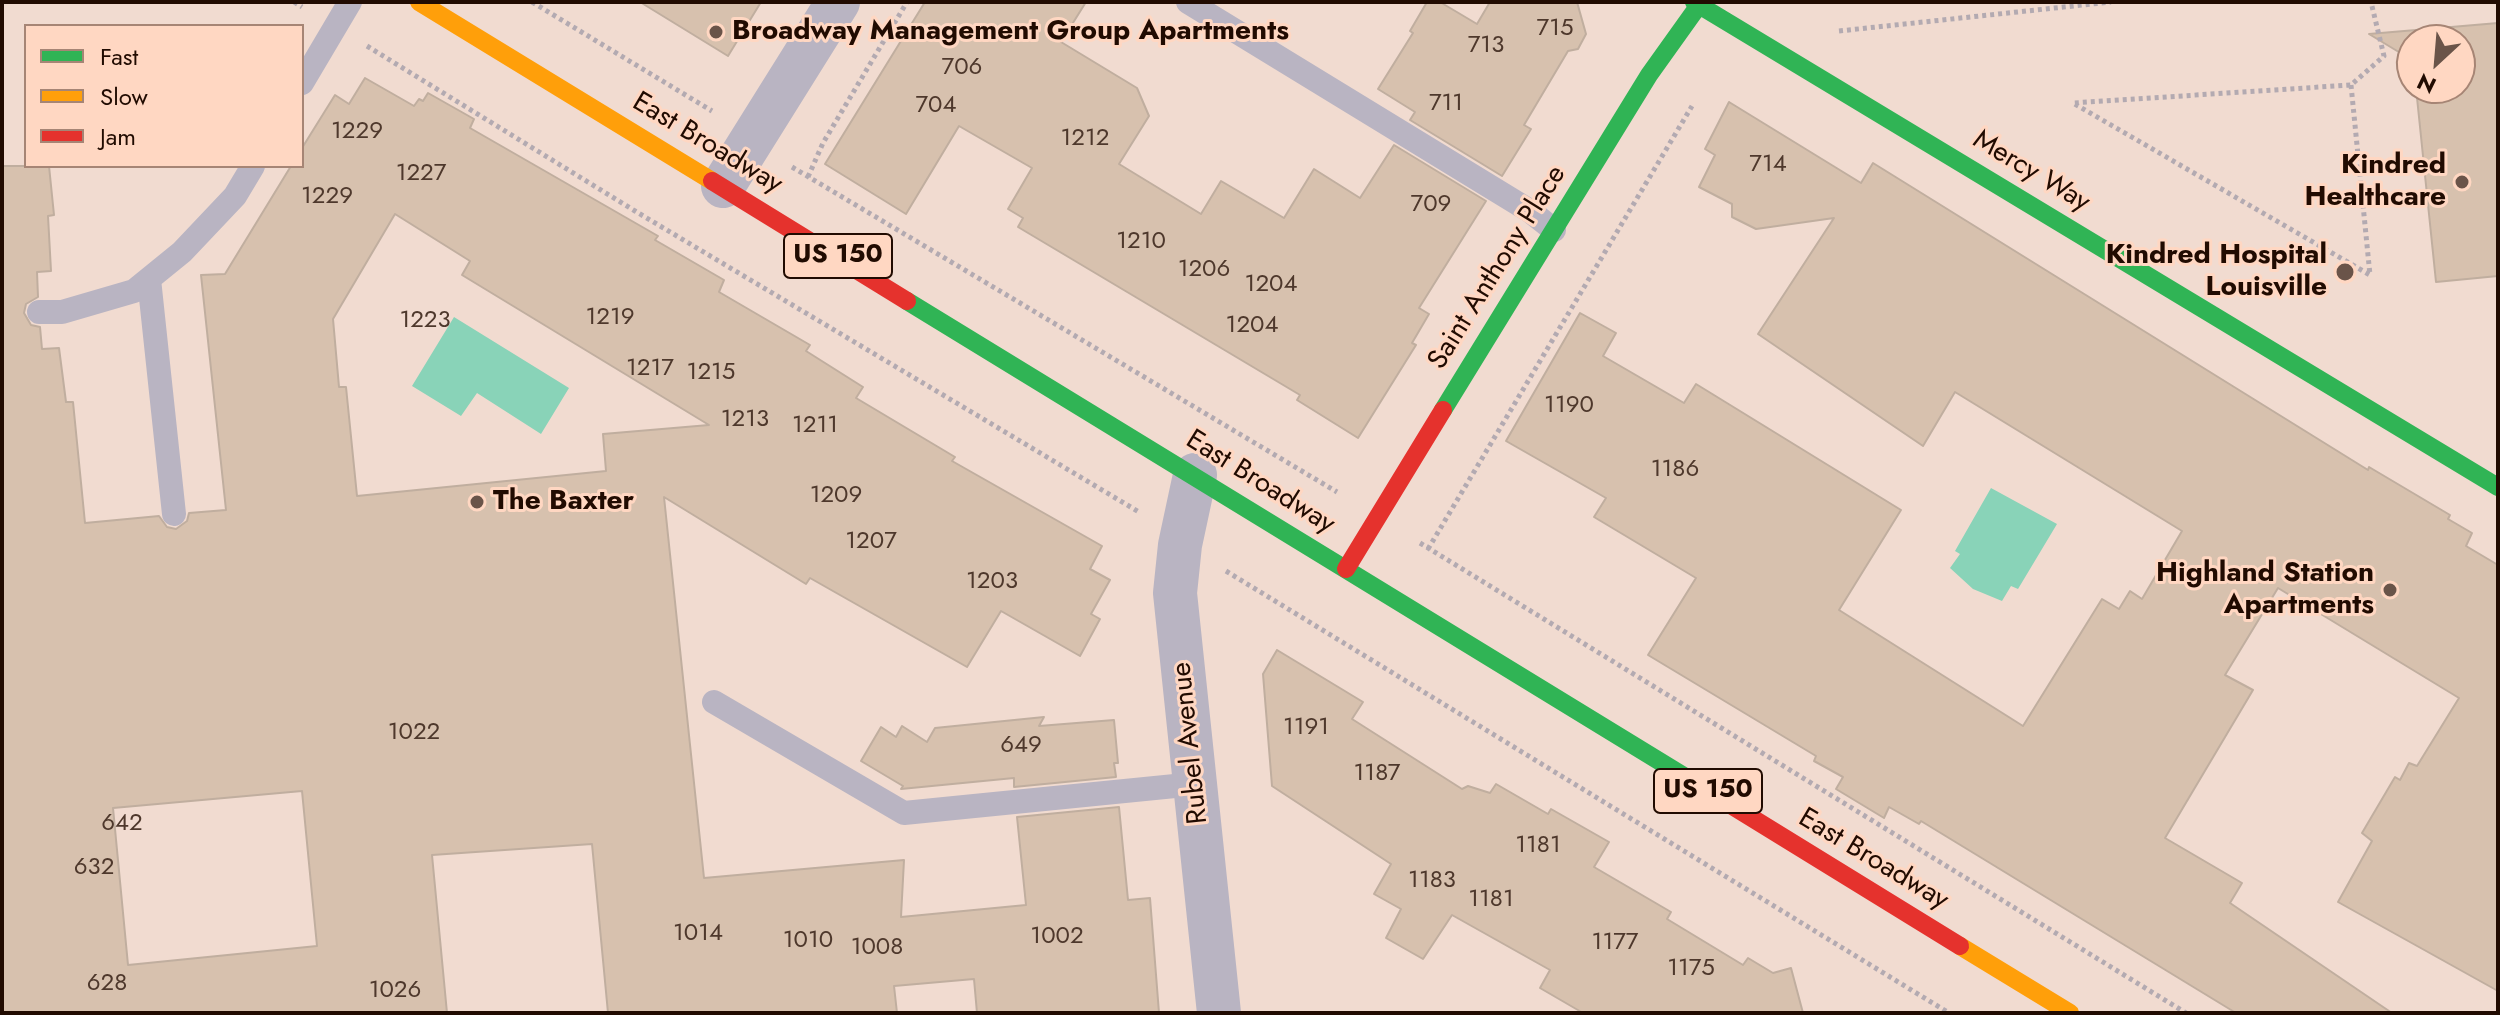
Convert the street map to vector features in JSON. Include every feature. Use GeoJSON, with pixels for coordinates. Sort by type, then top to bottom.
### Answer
{"type":"FeatureCollection","features":[{"type":"Feature","properties":{"kind":"main road","name":"East Broadway"},"geometry":{"type":"LineString","coordinates":[[419,2],[2070,1013]]}},
{"type":"Feature","properties":{"kind":"main road","name":"Saint Anthony Place"},"geometry":{"type":"LineString","coordinates":[[1346,569],[1649,75],[1700,3]]}},
{"type":"Feature","properties":{"kind":"main road","name":"Mercy Way"},"geometry":{"type":"LineString","coordinates":[[1700,3],[2498,487]]}},
{"type":"Feature","properties":{"kind":"street"},"geometry":{"type":"LineString","coordinates":[[723,186],[838,2]]}},
{"type":"Feature","properties":{"kind":"street","name":"Rubel Avenue"},"geometry":{"type":"LineString","coordinates":[[1195,475],[1180,545],[1175,593],[1219,1013]]}},
{"type":"Feature","properties":{"kind":"lane"},"geometry":{"type":"LineString","coordinates":[[304,80],[350,2]]}},
{"type":"Feature","properties":{"kind":"lane"},"geometry":{"type":"LineString","coordinates":[[1188,2],[1530,211],[1554,230]]}},
{"type":"Feature","properties":{"kind":"lane"},"geometry":{"type":"LineString","coordinates":[[39,312],[62,312],[134,291],[182,252],[235,196],[252,168]]}},
{"type":"Feature","properties":{"kind":"lane"},"geometry":{"type":"LineString","coordinates":[[149,279],[174,514]]}},
{"type":"Feature","properties":{"kind":"lane"},"geometry":{"type":"LineString","coordinates":[[714,702],[904,813],[1195,784]]}},
{"type":"Feature","properties":{"kind":"path"},"geometry":{"type":"LineString","coordinates":[[294,2],[302,7]]}},
{"type":"Feature","properties":{"kind":"path"},"geometry":{"type":"LineString","coordinates":[[808,177],[823,143],[907,2]]}},
{"type":"Feature","properties":{"kind":"path"},"geometry":{"type":"LineString","coordinates":[[1837,31],[2111,2]]}},
{"type":"Feature","properties":{"kind":"path"},"geometry":{"type":"LineString","coordinates":[[2351,85],[2370,275],[2073,103],[2351,85],[2384,56],[2371,2]]}},
{"type":"Feature","properties":{"kind":"path"},"geometry":{"type":"LineString","coordinates":[[1428,549],[1699,94]]}},
{"type":"Feature","properties":{"kind":"shaded area"},"geometry":{"type":"Polygon","coordinates":[[[454,317],[569,388],[541,434],[477,393],[461,416],[412,386],[454,317]]]}},
{"type":"Feature","properties":{"kind":"shaded area"},"geometry":{"type":"Polygon","coordinates":[[[1991,488],[2057,524],[2018,589],[2011,586],[2002,601],[1973,589],[1950,568],[1960,554],[1955,551],[1991,488]]]}},
{"type":"Feature","properties":{"kind":"building","name":"Broadway Management Group Apartments"},"geometry":{"type":"Polygon","coordinates":[[[640,2],[761,2],[728,56],[640,2]]]}},
{"type":"Feature","properties":{"kind":"building"},"geometry":{"type":"Polygon","coordinates":[[[925,2],[1086,2],[1061,42],[1137,88],[1149,116],[1119,164],[1201,214],[1221,181],[1284,218],[1314,169],[1360,198],[1394,145],[1486,201],[1419,308],[1429,314],[1412,343],[1416,345],[1358,438],[1297,400],[1300,395],[1018,227],[1023,218],[1008,209],[1032,168],[959,126],[906,214],[825,164],[925,2]]]}},
{"type":"Feature","properties":{"kind":"building"},"geometry":{"type":"Polygon","coordinates":[[[1427,2],[1440,2],[1477,24],[1490,2],[1577,2],[1586,34],[1578,49],[1568,51],[1524,125],[1531,129],[1502,176],[1410,120],[1415,112],[1378,89],[1413,33],[1410,31],[1427,2]]]}},
{"type":"Feature","properties":{"kind":"building","name":"Kindred Healthcare"},"geometry":{"type":"Polygon","coordinates":[[[2498,23],[2498,276],[2436,282],[2418,104],[2476,104],[2476,25],[2498,23]]]}},
{"type":"Feature","properties":{"kind":"building","name":"Kindred Healthcare"},"geometry":{"type":"Polygon","coordinates":[[[2396,32],[2396,50],[2369,34],[2396,32]]]}},
{"type":"Feature","properties":{"kind":"building","name":"The Baxter"},"geometry":{"type":"Polygon","coordinates":[[[365,78],[414,106],[419,99],[423,101],[428,93],[474,119],[470,128],[658,236],[655,240],[724,280],[719,292],[810,345],[806,351],[863,387],[856,398],[955,457],[952,461],[1102,546],[1090,569],[1110,580],[1091,614],[1100,619],[1080,656],[1001,611],[967,667],[810,578],[806,584],[664,497],[704,878],[904,860],[901,917],[1026,905],[1017,817],[1119,807],[1128,900],[1150,898],[1159,1013],[977,1013],[974,979],[894,986],[897,1013],[608,1013],[592,844],[432,855],[447,1013],[2,1013],[2,166],[49,168],[54,215],[48,216],[51,271],[37,272],[38,297],[26,304],[24,313],[31,325],[40,327],[42,349],[59,348],[66,402],[73,402],[85,523],[159,516],[167,527],[176,529],[187,521],[189,513],[226,510],[201,275],[225,274],[290,168],[304,168],[304,145],[335,95],[349,104],[365,78]],[[395,214],[333,319],[339,387],[346,387],[357,496],[606,471],[603,434],[709,425],[462,275],[470,261],[395,214]],[[302,791],[113,808],[128,965],[317,946],[302,791]]]}},
{"type":"Feature","properties":{"kind":"building","name":"Highland Station Apartments"},"geometry":{"type":"Polygon","coordinates":[[[1729,102],[1861,183],[1873,163],[2368,470],[2369,467],[2450,515],[2448,519],[2472,533],[2466,546],[2498,565],[2498,991],[2338,902],[2372,841],[2362,833],[2395,777],[2400,780],[2409,763],[2417,766],[2459,698],[2278,588],[2225,675],[2253,690],[2165,838],[2242,883],[2230,903],[2392,1013],[2236,1013],[1921,821],[1919,824],[1889,807],[1884,818],[1836,789],[1843,777],[1814,761],[1816,756],[1648,655],[1696,578],[1594,517],[1606,498],[1506,441],[1580,313],[1616,333],[1603,356],[1684,403],[1696,384],[1901,510],[1839,610],[2023,726],[2102,599],[2119,609],[2130,591],[2142,599],[2182,531],[1955,392],[1923,446],[1758,334],[1834,218],[1756,229],[1732,217],[1732,204],[1699,187],[1715,155],[1705,149],[1729,102]]]}},
{"type":"Feature","properties":{"kind":"building"},"geometry":{"type":"Polygon","coordinates":[[[1277,650],[1363,702],[1352,719],[1462,789],[1468,786],[1490,793],[1496,784],[1548,814],[1551,809],[1609,842],[1594,867],[1671,912],[1667,919],[1743,965],[1748,958],[1773,973],[1791,968],[1803,1013],[1583,1013],[1540,988],[1550,970],[1452,915],[1423,959],[1386,938],[1401,909],[1374,894],[1391,864],[1272,786],[1263,674],[1277,650]]]}},
{"type":"Feature","properties":{"kind":"building"},"geometry":{"type":"Polygon","coordinates":[[[1044,717],[1039,726],[1114,720],[1118,763],[1114,763],[1116,777],[1014,787],[1014,778],[901,789],[903,786],[861,761],[881,727],[896,737],[902,726],[927,742],[935,728],[1044,717]]]}},
{"type":"Feature","properties":{"kind":"traffic: fast"},"geometry":{"type":"LineString","coordinates":[[1694,2],[2498,487]]}},
{"type":"Feature","properties":{"kind":"traffic: fast"},"geometry":{"type":"LineString","coordinates":[[1443,410],[1649,75],[1699,5],[1706,2]]}},
{"type":"Feature","properties":{"kind":"traffic: fast"},"geometry":{"type":"LineString","coordinates":[[907,301],[1700,786]]}},
{"type":"Feature","properties":{"kind":"traffic: slow"},"geometry":{"type":"LineString","coordinates":[[419,2],[712,181]]}},
{"type":"Feature","properties":{"kind":"traffic: slow"},"geometry":{"type":"LineString","coordinates":[[1960,946],[2070,1013]]}},
{"type":"Feature","properties":{"kind":"traffic: jam"},"geometry":{"type":"LineString","coordinates":[[712,181],[907,301]]}},
{"type":"Feature","properties":{"kind":"traffic: jam"},"geometry":{"type":"LineString","coordinates":[[1346,569],[1443,410]]}},
{"type":"Feature","properties":{"kind":"traffic: jam"},"geometry":{"type":"LineString","coordinates":[[1700,786],[1960,946]]}},
{"type":"Feature","properties":{"kind":"place","name":"Broadway Management Group Apartments"},"geometry":{"type":"Point","coordinates":[716,32]}},
{"type":"Feature","properties":{"kind":"place","name":"Kindred Healthcare"},"geometry":{"type":"Point","coordinates":[2462,182]}},
{"type":"Feature","properties":{"kind":"place","name":"Kindred Hospital Louisville"},"geometry":{"type":"Point","coordinates":[2345,272]}},
{"type":"Feature","properties":{"kind":"place","name":"The Baxter"},"geometry":{"type":"Point","coordinates":[477,502]}},
{"type":"Feature","properties":{"kind":"place","name":"Highland Station Apartments"},"geometry":{"type":"Point","coordinates":[2390,590]}}]}
